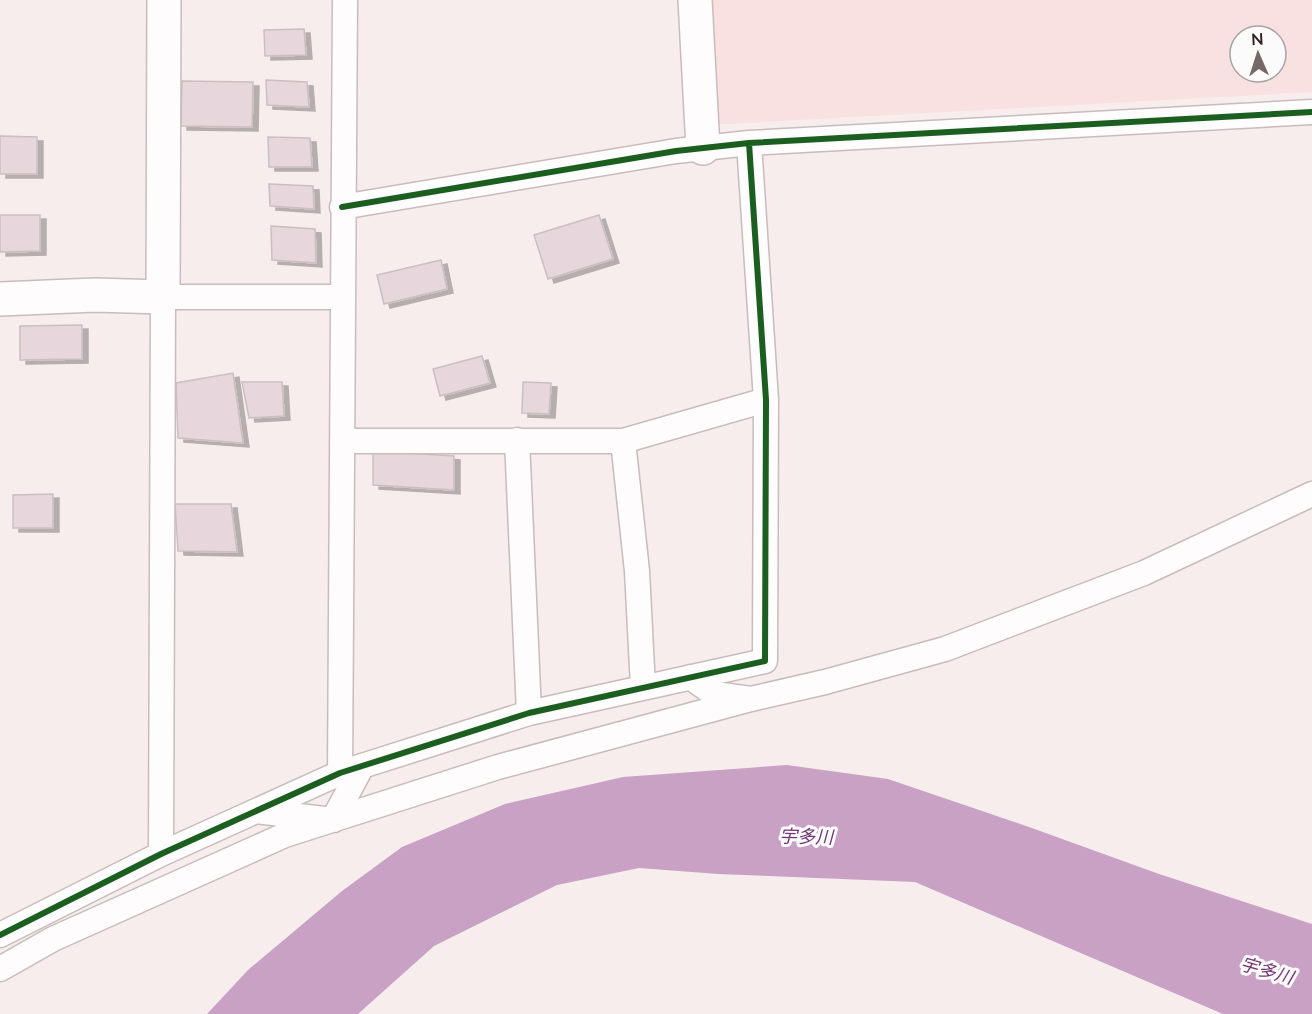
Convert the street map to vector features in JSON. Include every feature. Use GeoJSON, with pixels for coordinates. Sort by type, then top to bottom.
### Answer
{"type":"FeatureCollection","features":[{"type":"Feature","properties":{"kind":"street"},"geometry":{"type":"LineString","coordinates":[[161,854],[164,0]]}},
{"type":"Feature","properties":{"kind":"street"},"geometry":{"type":"LineString","coordinates":[[333,820],[351,770],[342,441],[345,0]]}},
{"type":"Feature","properties":{"kind":"street"},"geometry":{"type":"LineString","coordinates":[[695,0],[703,148]]}},
{"type":"Feature","properties":{"kind":"street"},"geometry":{"type":"LineString","coordinates":[[342,207],[676,151],[749,143],[1312,112]]}},
{"type":"Feature","properties":{"kind":"street"},"geometry":{"type":"LineString","coordinates":[[0,934],[161,854],[351,770],[529,713],[765,661],[766,400],[749,143]]}},
{"type":"Feature","properties":{"kind":"street"},"geometry":{"type":"LineString","coordinates":[[0,298],[95,295],[342,297]]}},
{"type":"Feature","properties":{"kind":"street"},"geometry":{"type":"LineString","coordinates":[[342,441],[623,441],[766,400]]}},
{"type":"Feature","properties":{"kind":"street"},"geometry":{"type":"LineString","coordinates":[[517,440],[529,713]]}},
{"type":"Feature","properties":{"kind":"street"},"geometry":{"type":"LineString","coordinates":[[623,441],[637,571],[644,688]]}},
{"type":"Feature","properties":{"kind":"street"},"geometry":{"type":"LineString","coordinates":[[0,969],[53,939],[285,836],[498,766],[945,649],[1144,573],[1312,494]]}},
{"type":"Feature","properties":{"kind":"street"},"geometry":{"type":"LineString","coordinates":[[690,677],[714,694],[751,699]]}},
{"type":"Feature","properties":{"kind":"street"},"geometry":{"type":"LineString","coordinates":[[256,811],[333,820]]}},
{"type":"Feature","properties":{"kind":"shaded area"},"geometry":{"type":"Polygon","coordinates":[[[703,0],[1312,0],[1312,92],[709,125],[703,0]]]}},
{"type":"Feature","properties":{"kind":"water","name":"宇多川"},"geometry":{"type":"Polygon","coordinates":[[[787,765],[888,779],[1159,874],[1312,924],[1312,1014],[1223,1014],[915,882],[718,874],[639,868],[557,885],[434,946],[358,1014],[207,1014],[248,970],[342,891],[402,847],[505,804],[623,777],[787,765]]]}},
{"type":"Feature","properties":{"kind":"building"},"geometry":{"type":"Polygon","coordinates":[[[304,29],[306,55],[265,56],[264,30],[304,29]]]}},
{"type":"Feature","properties":{"kind":"building"},"geometry":{"type":"Polygon","coordinates":[[[266,80],[307,82],[309,107],[267,105],[266,80]]]}},
{"type":"Feature","properties":{"kind":"building"},"geometry":{"type":"Polygon","coordinates":[[[182,81],[253,82],[252,127],[181,126],[182,81]]]}},
{"type":"Feature","properties":{"kind":"building"},"geometry":{"type":"Polygon","coordinates":[[[0,136],[37,137],[37,174],[0,174],[0,136]]]}},
{"type":"Feature","properties":{"kind":"building"},"geometry":{"type":"Polygon","coordinates":[[[268,137],[310,138],[312,167],[269,167],[268,137]]]}},
{"type":"Feature","properties":{"kind":"building"},"geometry":{"type":"Polygon","coordinates":[[[269,184],[313,186],[314,209],[270,206],[269,184]]]}},
{"type":"Feature","properties":{"kind":"building"},"geometry":{"type":"Polygon","coordinates":[[[0,215],[40,215],[40,251],[0,252],[0,215]]]}},
{"type":"Feature","properties":{"kind":"building"},"geometry":{"type":"Polygon","coordinates":[[[599,215],[613,259],[548,279],[534,235],[599,215]]]}},
{"type":"Feature","properties":{"kind":"building"},"geometry":{"type":"Polygon","coordinates":[[[271,226],[315,229],[316,263],[272,260],[271,226]]]}},
{"type":"Feature","properties":{"kind":"building"},"geometry":{"type":"Polygon","coordinates":[[[441,260],[447,289],[384,304],[377,275],[441,260]]]}},
{"type":"Feature","properties":{"kind":"building"},"geometry":{"type":"Polygon","coordinates":[[[82,325],[82,359],[20,360],[20,326],[82,325]]]}},
{"type":"Feature","properties":{"kind":"building"},"geometry":{"type":"Polygon","coordinates":[[[482,356],[490,383],[440,396],[433,369],[482,356]]]}},
{"type":"Feature","properties":{"kind":"building"},"geometry":{"type":"Polygon","coordinates":[[[233,373],[243,443],[178,438],[176,383],[233,373]]]}},
{"type":"Feature","properties":{"kind":"building"},"geometry":{"type":"Polygon","coordinates":[[[242,382],[282,382],[284,416],[249,418],[242,382]]]}},
{"type":"Feature","properties":{"kind":"building"},"geometry":{"type":"Polygon","coordinates":[[[523,382],[551,383],[549,414],[522,413],[523,382]]]}},
{"type":"Feature","properties":{"kind":"building"},"geometry":{"type":"Polygon","coordinates":[[[373,451],[454,456],[454,490],[373,485],[373,451]]]}},
{"type":"Feature","properties":{"kind":"building"},"geometry":{"type":"Polygon","coordinates":[[[53,494],[53,528],[13,528],[13,495],[53,494]]]}},
{"type":"Feature","properties":{"kind":"building"},"geometry":{"type":"Polygon","coordinates":[[[175,504],[231,504],[237,552],[178,551],[175,504]]]}},
{"type":"Feature","properties":{"kind":"cycle path"},"geometry":{"type":"LineString","coordinates":[[342,207],[676,151],[749,143],[1312,112]]}},
{"type":"Feature","properties":{"kind":"cycle path"},"geometry":{"type":"LineString","coordinates":[[0,935],[161,854],[340,773],[529,713],[765,661],[766,400],[749,143]]}}]}
